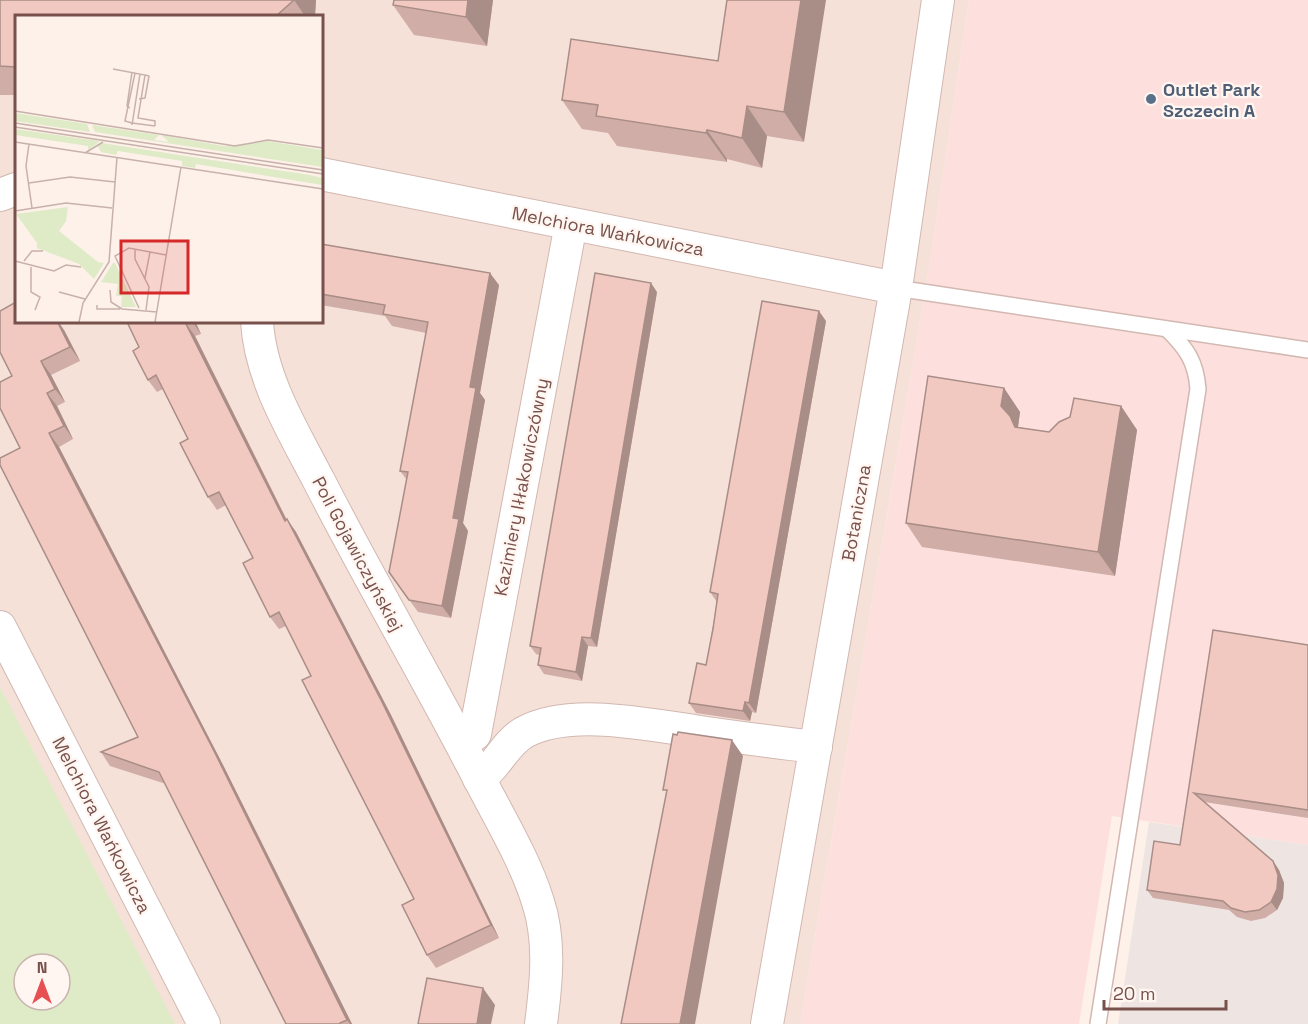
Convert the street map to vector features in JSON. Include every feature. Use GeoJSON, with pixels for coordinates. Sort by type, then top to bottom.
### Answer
{"type":"FeatureCollection","features":[{"type":"Feature","properties":{"kind":"street","name":"Botaniczna"},"geometry":{"type":"LineString","coordinates":[[767,1024],[896,288],[938,0]]}},
{"type":"Feature","properties":{"kind":"street","name":"Melchiora Wańkowicza"},"geometry":{"type":"LineString","coordinates":[[322,174],[896,288]]}},
{"type":"Feature","properties":{"kind":"street"},"geometry":{"type":"LineString","coordinates":[[0,195],[15,189]]}},
{"type":"Feature","properties":{"kind":"street","name":"Kazimiery Iłłakowiczówny"},"geometry":{"type":"LineString","coordinates":[[461,742],[474,734],[571,224]]}},
{"type":"Feature","properties":{"kind":"street","name":"Poli Gojawiczyńskiej"},"geometry":{"type":"LineString","coordinates":[[257,322],[267,371],[283,409],[362,564],[461,742],[520,859],[539,904],[546,972],[541,1024]]}},
{"type":"Feature","properties":{"kind":"street","name":"Melchiora Wańkowicza"},"geometry":{"type":"LineString","coordinates":[[0,627],[204,1024]]}},
{"type":"Feature","properties":{"kind":"street"},"geometry":{"type":"LineString","coordinates":[[479,779],[492,769],[505,748],[522,734],[541,726],[567,722],[602,720],[638,723],[816,747]]}},
{"type":"Feature","properties":{"kind":"lane"},"geometry":{"type":"LineString","coordinates":[[896,288],[1308,350]]}},
{"type":"Feature","properties":{"kind":"lane"},"geometry":{"type":"LineString","coordinates":[[1098,1024],[1198,389],[1197,369],[1188,351],[1168,330]]}},
{"type":"Feature","properties":{"kind":"shaded area"},"geometry":{"type":"Polygon","coordinates":[[[0,0],[969,0],[929,269],[800,1024],[0,1024],[0,0]]]}},
{"type":"Feature","properties":{"kind":"shaded area"},"geometry":{"type":"Polygon","coordinates":[[[969,0],[1308,0],[1308,845],[1112,816],[1079,1024],[800,1024],[929,269],[969,0]]]}},
{"type":"Feature","properties":{"kind":"shaded area"},"geometry":{"type":"Polygon","coordinates":[[[1149,822],[1308,845],[1308,1024],[1118,1024],[1149,822]]]}},
{"type":"Feature","properties":{"kind":"green space"},"geometry":{"type":"Polygon","coordinates":[[[0,687],[175,1024],[0,1024],[0,687]]]}},
{"type":"Feature","properties":{"kind":"building"},"geometry":{"type":"Polygon","coordinates":[[[0,0],[294,0],[277,15],[15,15],[15,67],[0,66],[0,0]]]}},
{"type":"Feature","properties":{"kind":"building"},"geometry":{"type":"Polygon","coordinates":[[[394,0],[468,0],[466,17],[393,5],[394,0]]]}},
{"type":"Feature","properties":{"kind":"building"},"geometry":{"type":"Polygon","coordinates":[[[727,0],[801,0],[784,112],[747,106],[742,138],[707,130],[706,133],[596,116],[598,105],[562,100],[571,39],[718,61],[727,0]]]}},
{"type":"Feature","properties":{"kind":"building"},"geometry":{"type":"Polygon","coordinates":[[[322,244],[490,273],[470,387],[476,388],[453,518],[459,519],[442,606],[409,600],[389,572],[408,472],[400,471],[428,322],[383,314],[385,305],[322,294],[322,244]]]}},
{"type":"Feature","properties":{"kind":"building"},"geometry":{"type":"Polygon","coordinates":[[[595,273],[651,283],[591,638],[582,637],[576,672],[538,665],[541,648],[530,646],[595,273]]]}},
{"type":"Feature","properties":{"kind":"building"},"geometry":{"type":"Polygon","coordinates":[[[762,301],[819,311],[749,703],[745,702],[743,711],[689,703],[697,663],[706,665],[713,629],[718,594],[710,592],[762,301]]]}},
{"type":"Feature","properties":{"kind":"building"},"geometry":{"type":"Polygon","coordinates":[[[15,303],[15,322],[58,322],[70,347],[41,361],[55,389],[47,393],[64,426],[49,433],[214,751],[347,1020],[340,1024],[286,1024],[159,772],[101,752],[138,737],[0,465],[0,458],[20,448],[0,408],[0,382],[12,376],[0,352],[0,311],[15,303]]]}},
{"type":"Feature","properties":{"kind":"building"},"geometry":{"type":"Polygon","coordinates":[[[127,322],[190,322],[186,324],[285,521],[287,519],[382,702],[491,925],[427,955],[402,905],[414,899],[302,680],[311,676],[279,612],[270,617],[243,563],[253,558],[219,492],[208,497],[180,443],[188,439],[156,375],[148,380],[133,351],[139,347],[127,322]]]}},
{"type":"Feature","properties":{"kind":"building"},"geometry":{"type":"Polygon","coordinates":[[[928,376],[1004,388],[1001,406],[1010,416],[1015,427],[1049,432],[1059,422],[1070,417],[1074,398],[1121,406],[1098,552],[906,523],[928,376]]]}},
{"type":"Feature","properties":{"kind":"building"},"geometry":{"type":"Polygon","coordinates":[[[1213,630],[1308,645],[1308,810],[1194,793],[1273,861],[1278,875],[1277,889],[1271,902],[1259,910],[1245,912],[1231,908],[1223,901],[1147,890],[1154,841],[1180,845],[1213,630]]]}},
{"type":"Feature","properties":{"kind":"building"},"geometry":{"type":"Polygon","coordinates":[[[678,732],[732,740],[680,1024],[621,1024],[667,790],[663,790],[673,734],[677,735],[678,732]]]}},
{"type":"Feature","properties":{"kind":"building"},"geometry":{"type":"Polygon","coordinates":[[[427,978],[483,988],[477,1024],[418,1024],[427,978]]]}},
{"type":"Feature","properties":{"kind":"place","name":"Outlet Park Szczecin A"},"geometry":{"type":"Point","coordinates":[1151,99]}}]}
